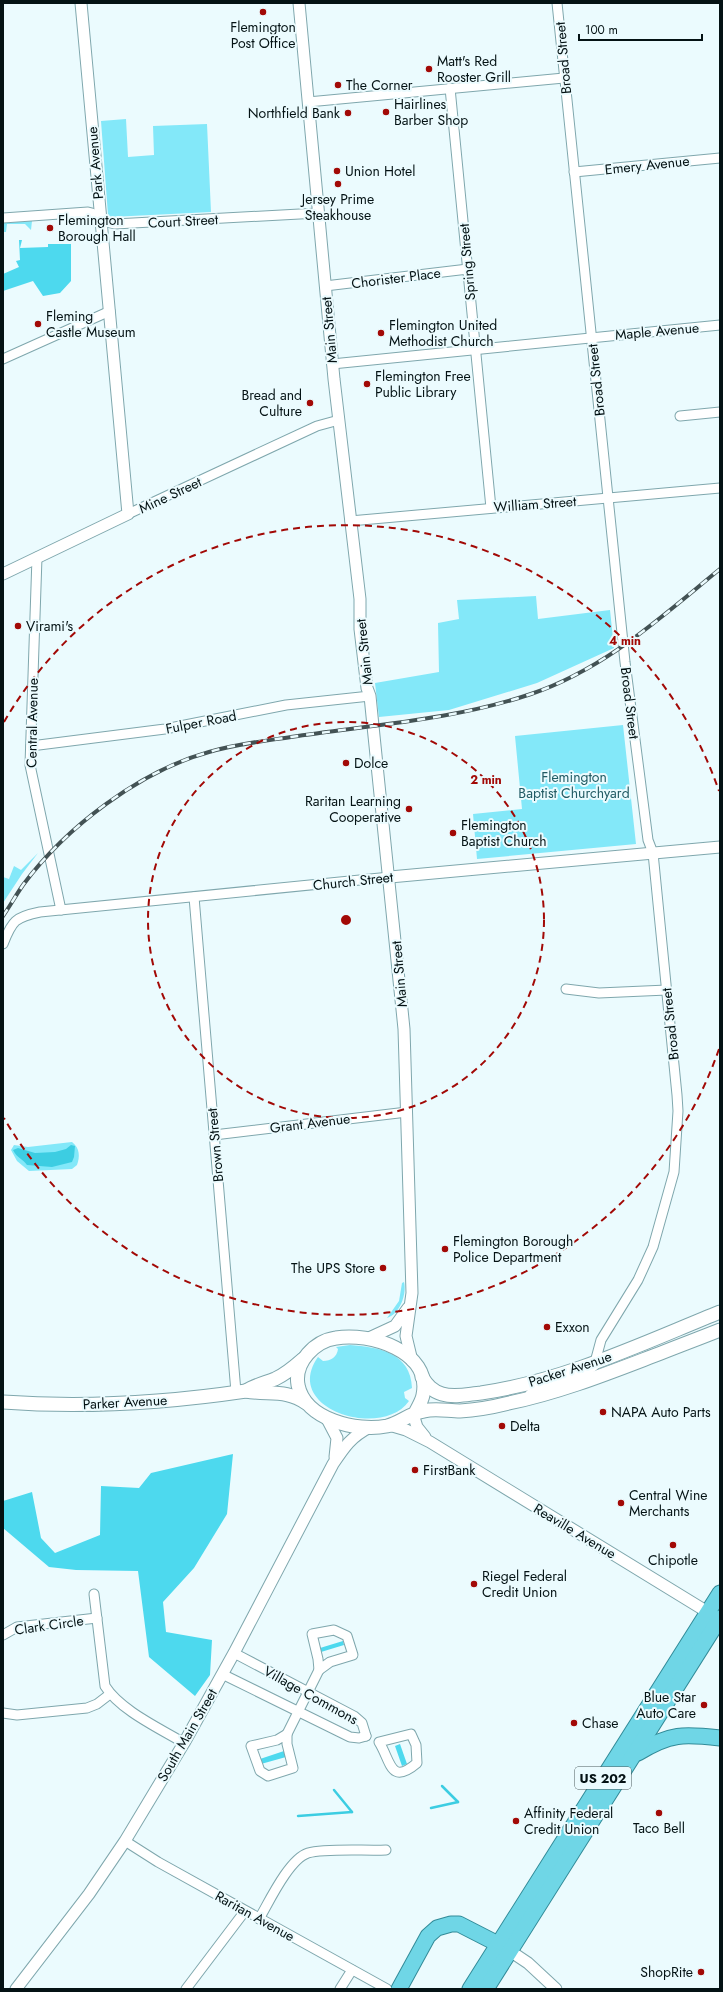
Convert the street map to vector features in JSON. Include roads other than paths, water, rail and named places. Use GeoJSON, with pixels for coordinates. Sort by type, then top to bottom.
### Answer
{"type":"FeatureCollection","features":[{"type":"Feature","properties":{"kind":"highway","name":"US 202"},"geometry":{"type":"LineString","coordinates":[[470,1989],[504,1947],[634,1755],[717,1617],[720,1593]]}},
{"type":"Feature","properties":{"kind":"highway","name":"US 202"},"geometry":{"type":"LineString","coordinates":[[486,1989],[504,1947],[717,1617]]}},
{"type":"Feature","properties":{"kind":"highway"},"geometry":{"type":"LineString","coordinates":[[634,1755],[654,1743],[668,1737],[696,1735],[720,1738]]}},
{"type":"Feature","properties":{"kind":"highway"},"geometry":{"type":"LineString","coordinates":[[399,1989],[428,1936],[437,1928],[451,1924],[459,1924],[504,1947]]}},
{"type":"Feature","properties":{"kind":"main road","name":"Packer Avenue"},"geometry":{"type":"LineString","coordinates":[[421,1375],[429,1387],[441,1394],[466,1395],[532,1382],[595,1361],[720,1312]]}},
{"type":"Feature","properties":{"kind":"main road","name":"Packer Avenue"},"geometry":{"type":"LineString","coordinates":[[414,1413],[426,1410],[474,1409],[519,1401],[579,1384],[720,1330]]}},
{"type":"Feature","properties":{"kind":"main road"},"geometry":{"type":"LineString","coordinates":[[354,1336],[369,1338],[398,1348],[412,1361],[421,1375],[423,1395],[414,1413],[389,1425],[370,1427],[347,1425],[326,1417],[309,1405],[301,1394],[298,1377],[299,1371],[306,1356],[320,1344],[335,1338],[354,1336]]}},
{"type":"Feature","properties":{"kind":"main road","name":"Parker Avenue"},"geometry":{"type":"LineString","coordinates":[[241,1391],[285,1373],[306,1356]]}},
{"type":"Feature","properties":{"kind":"main road","name":"Parker Avenue"},"geometry":{"type":"LineString","coordinates":[[3,1402],[42,1404],[121,1404],[241,1391],[258,1393],[282,1392],[300,1398],[309,1405]]}},
{"type":"Feature","properties":{"kind":"street","name":"Park Avenue"},"geometry":{"type":"LineString","coordinates":[[81,3],[128,514]]}},
{"type":"Feature","properties":{"kind":"street","name":"Main Street"},"geometry":{"type":"LineString","coordinates":[[299,3],[332,364],[360,599],[360,629],[367,688],[370,696],[390,877],[404,1029],[411,1302],[406,1336],[412,1361]]}},
{"type":"Feature","properties":{"kind":"street","name":"Broad Street"},"geometry":{"type":"LineString","coordinates":[[557,3],[629,694],[648,840],[653,854],[678,1111],[674,1172],[664,1213],[651,1250],[638,1280],[601,1340],[595,1361]]}},
{"type":"Feature","properties":{"kind":"street"},"geometry":{"type":"LineString","coordinates":[[308,102],[564,78]]}},
{"type":"Feature","properties":{"kind":"street","name":"Spring Street"},"geometry":{"type":"LineString","coordinates":[[450,88],[491,508]]}},
{"type":"Feature","properties":{"kind":"street","name":"Emery Avenue"},"geometry":{"type":"LineString","coordinates":[[574,172],[720,158]]}},
{"type":"Feature","properties":{"kind":"street","name":"Court Street"},"geometry":{"type":"LineString","coordinates":[[3,218],[86,212],[92,213],[102,222],[115,224],[318,213]]}},
{"type":"Feature","properties":{"kind":"street","name":"Chorister Place"},"geometry":{"type":"LineString","coordinates":[[325,286],[468,269]]}},
{"type":"Feature","properties":{"kind":"street"},"geometry":{"type":"LineString","coordinates":[[3,359],[110,311]]}},
{"type":"Feature","properties":{"kind":"street","name":"Maple Avenue"},"geometry":{"type":"LineString","coordinates":[[332,364],[720,325]]}},
{"type":"Feature","properties":{"kind":"street"},"geometry":{"type":"LineString","coordinates":[[680,416],[720,412]]}},
{"type":"Feature","properties":{"kind":"street","name":"Mine Street"},"geometry":{"type":"LineString","coordinates":[[3,574],[317,426],[339,420]]}},
{"type":"Feature","properties":{"kind":"street","name":"William Street"},"geometry":{"type":"LineString","coordinates":[[350,521],[720,488]]}},
{"type":"Feature","properties":{"kind":"street","name":"Central Avenue"},"geometry":{"type":"LineString","coordinates":[[37,557],[31,772],[61,910]]}},
{"type":"Feature","properties":{"kind":"street","name":"Fulper Road"},"geometry":{"type":"LineString","coordinates":[[31,746],[165,729],[286,705],[370,696]]}},
{"type":"Feature","properties":{"kind":"street","name":"Church Street"},"geometry":{"type":"LineString","coordinates":[[3,944],[10,926],[19,918],[40,912],[390,877],[720,847]]}},
{"type":"Feature","properties":{"kind":"street","name":"Brown Street"},"geometry":{"type":"LineString","coordinates":[[194,897],[214,1135],[241,1391]]}},
{"type":"Feature","properties":{"kind":"street"},"geometry":{"type":"LineString","coordinates":[[566,989],[599,993],[667,990]]}},
{"type":"Feature","properties":{"kind":"street","name":"Grant Avenue"},"geometry":{"type":"LineString","coordinates":[[214,1135],[406,1112]]}},
{"type":"Feature","properties":{"kind":"street"},"geometry":{"type":"LineString","coordinates":[[369,1338],[395,1326],[402,1318],[411,1302]]}},
{"type":"Feature","properties":{"kind":"street"},"geometry":{"type":"LineString","coordinates":[[519,1401],[544,1387],[585,1373],[594,1366],[595,1361]]}},
{"type":"Feature","properties":{"kind":"street","name":"Reaville Avenue"},"geometry":{"type":"LineString","coordinates":[[414,1413],[417,1427],[430,1442]]}},
{"type":"Feature","properties":{"kind":"street","name":"South Main Street"},"geometry":{"type":"LineString","coordinates":[[326,1417],[337,1438],[333,1464]]}},
{"type":"Feature","properties":{"kind":"street","name":"Reaville Avenue"},"geometry":{"type":"LineString","coordinates":[[389,1425],[406,1430],[430,1442],[717,1617]]}},
{"type":"Feature","properties":{"kind":"street","name":"South Main Street"},"geometry":{"type":"LineString","coordinates":[[16,1989],[89,1894],[125,1841],[184,1743],[234,1653],[333,1464],[345,1445],[353,1437],[370,1427]]}},
{"type":"Feature","properties":{"kind":"street","name":"Clark Circle"},"geometry":{"type":"LineString","coordinates":[[94,1594],[102,1677],[105,1686],[110,1694],[122,1705],[184,1743]]}},
{"type":"Feature","properties":{"kind":"street","name":"Clark Circle"},"geometry":{"type":"LineString","coordinates":[[3,1635],[17,1627],[97,1618]]}},
{"type":"Feature","properties":{"kind":"street"},"geometry":{"type":"LineString","coordinates":[[287,1734],[277,1740],[252,1746],[260,1771],[268,1776],[293,1768],[287,1744],[287,1734],[319,1670],[330,1662],[352,1655],[347,1636],[334,1630],[312,1634],[319,1670]]}},
{"type":"Feature","properties":{"kind":"street","name":"Village Commons"},"geometry":{"type":"LineString","coordinates":[[222,1674],[350,1738],[366,1736],[364,1726],[359,1719],[234,1653]]}},
{"type":"Feature","properties":{"kind":"street"},"geometry":{"type":"LineString","coordinates":[[3,1713],[17,1715],[92,1707],[110,1694]]}},
{"type":"Feature","properties":{"kind":"street"},"geometry":{"type":"LineString","coordinates":[[366,1736],[379,1742],[387,1754],[392,1769],[396,1773],[403,1772],[417,1763],[416,1745],[411,1734],[379,1742]]}},
{"type":"Feature","properties":{"kind":"street","name":"Raritan Avenue"},"geometry":{"type":"LineString","coordinates":[[125,1841],[158,1862],[387,1989]]}},
{"type":"Feature","properties":{"kind":"street"},"geometry":{"type":"LineString","coordinates":[[259,1919],[275,1890],[293,1864],[308,1853],[386,1850]]}},
{"type":"Feature","properties":{"kind":"street"},"geometry":{"type":"LineString","coordinates":[[186,1989],[245,1910]]}},
{"type":"Feature","properties":{"kind":"street"},"geometry":{"type":"LineString","coordinates":[[504,1947],[542,1975],[556,1989]]}},
{"type":"Feature","properties":{"kind":"street"},"geometry":{"type":"LineString","coordinates":[[340,1989],[352,1970]]}},
{"type":"Feature","properties":{"kind":"waterway"},"geometry":{"type":"LineString","coordinates":[[442,1786],[458,1802]]}},
{"type":"Feature","properties":{"kind":"waterway"},"geometry":{"type":"LineString","coordinates":[[334,1790],[352,1812]]}},
{"type":"Feature","properties":{"kind":"waterway"},"geometry":{"type":"LineString","coordinates":[[431,1808],[458,1802]]}},
{"type":"Feature","properties":{"kind":"waterway"},"geometry":{"type":"LineString","coordinates":[[298,1816],[352,1812]]}},
{"type":"Feature","properties":{"kind":"railway"},"geometry":{"type":"LineString","coordinates":[[3,916],[23,885],[60,842],[106,804],[131,787],[157,773],[183,761],[229,747],[260,741],[442,716],[502,703],[531,694],[583,671],[608,656],[654,623],[720,569]]}},
{"type":"Feature","properties":{"kind":"place","name":"Flemington Post Office"},"geometry":{"type":"Point","coordinates":[263,12]}},
{"type":"Feature","properties":{"kind":"place","name":"Matt's Red Rooster Grill"},"geometry":{"type":"Point","coordinates":[429,69]}},
{"type":"Feature","properties":{"kind":"place","name":"The Corner"},"geometry":{"type":"Point","coordinates":[338,85]}},
{"type":"Feature","properties":{"kind":"place","name":"Hairlines Barber Shop"},"geometry":{"type":"Point","coordinates":[386,112]}},
{"type":"Feature","properties":{"kind":"place","name":"Northfield Bank"},"geometry":{"type":"Point","coordinates":[348,113]}},
{"type":"Feature","properties":{"kind":"place","name":"Union Hotel"},"geometry":{"type":"Point","coordinates":[337,171]}},
{"type":"Feature","properties":{"kind":"place","name":"Jersey Prime Steakhouse"},"geometry":{"type":"Point","coordinates":[338,184]}},
{"type":"Feature","properties":{"kind":"place","name":"Flemington Borough Hall"},"geometry":{"type":"Point","coordinates":[50,228]}},
{"type":"Feature","properties":{"kind":"place","name":"Fleming Castle Museum"},"geometry":{"type":"Point","coordinates":[38,324]}},
{"type":"Feature","properties":{"kind":"place","name":"Flemington United Methodist Church"},"geometry":{"type":"Point","coordinates":[381,333]}},
{"type":"Feature","properties":{"kind":"place","name":"Flemington Free Public Library"},"geometry":{"type":"Point","coordinates":[367,384]}},
{"type":"Feature","properties":{"kind":"place","name":"Bread and Culture"},"geometry":{"type":"Point","coordinates":[310,403]}},
{"type":"Feature","properties":{"kind":"place","name":"Virami's"},"geometry":{"type":"Point","coordinates":[18,626]}},
{"type":"Feature","properties":{"kind":"place","name":"Dolce"},"geometry":{"type":"Point","coordinates":[346,763]}},
{"type":"Feature","properties":{"kind":"place","name":"Raritan Learning Cooperative"},"geometry":{"type":"Point","coordinates":[409,809]}},
{"type":"Feature","properties":{"kind":"place","name":"Flemington Baptist Church"},"geometry":{"type":"Point","coordinates":[453,833]}},
{"type":"Feature","properties":{"kind":"place","name":"Flemington Borough Police Department"},"geometry":{"type":"Point","coordinates":[445,1249]}},
{"type":"Feature","properties":{"kind":"place","name":"The UPS Store"},"geometry":{"type":"Point","coordinates":[383,1268]}},
{"type":"Feature","properties":{"kind":"place","name":"Exxon"},"geometry":{"type":"Point","coordinates":[547,1327]}},
{"type":"Feature","properties":{"kind":"place","name":"NAPA Auto Parts"},"geometry":{"type":"Point","coordinates":[603,1412]}},
{"type":"Feature","properties":{"kind":"place","name":"Delta"},"geometry":{"type":"Point","coordinates":[502,1426]}},
{"type":"Feature","properties":{"kind":"place","name":"FirstBank"},"geometry":{"type":"Point","coordinates":[415,1470]}},
{"type":"Feature","properties":{"kind":"place","name":"Central Wine Merchants"},"geometry":{"type":"Point","coordinates":[621,1503]}},
{"type":"Feature","properties":{"kind":"place","name":"Chipotle"},"geometry":{"type":"Point","coordinates":[673,1545]}},
{"type":"Feature","properties":{"kind":"place","name":"Riegel Federal Credit Union"},"geometry":{"type":"Point","coordinates":[474,1584]}},
{"type":"Feature","properties":{"kind":"place","name":"Blue Star Auto Care"},"geometry":{"type":"Point","coordinates":[704,1705]}},
{"type":"Feature","properties":{"kind":"place","name":"Chase"},"geometry":{"type":"Point","coordinates":[574,1723]}},
{"type":"Feature","properties":{"kind":"place","name":"Taco Bell"},"geometry":{"type":"Point","coordinates":[659,1813]}},
{"type":"Feature","properties":{"kind":"place","name":"Affinity Federal Credit Union"},"geometry":{"type":"Point","coordinates":[516,1821]}},
{"type":"Feature","properties":{"kind":"place","name":"ShopRite"},"geometry":{"type":"Point","coordinates":[701,1972]}},
{"type":"Feature","properties":{"kind":"park label","name":"Flemington Baptist Churchyard"},"geometry":{"type":"Point","coordinates":[574,786]}}]}
